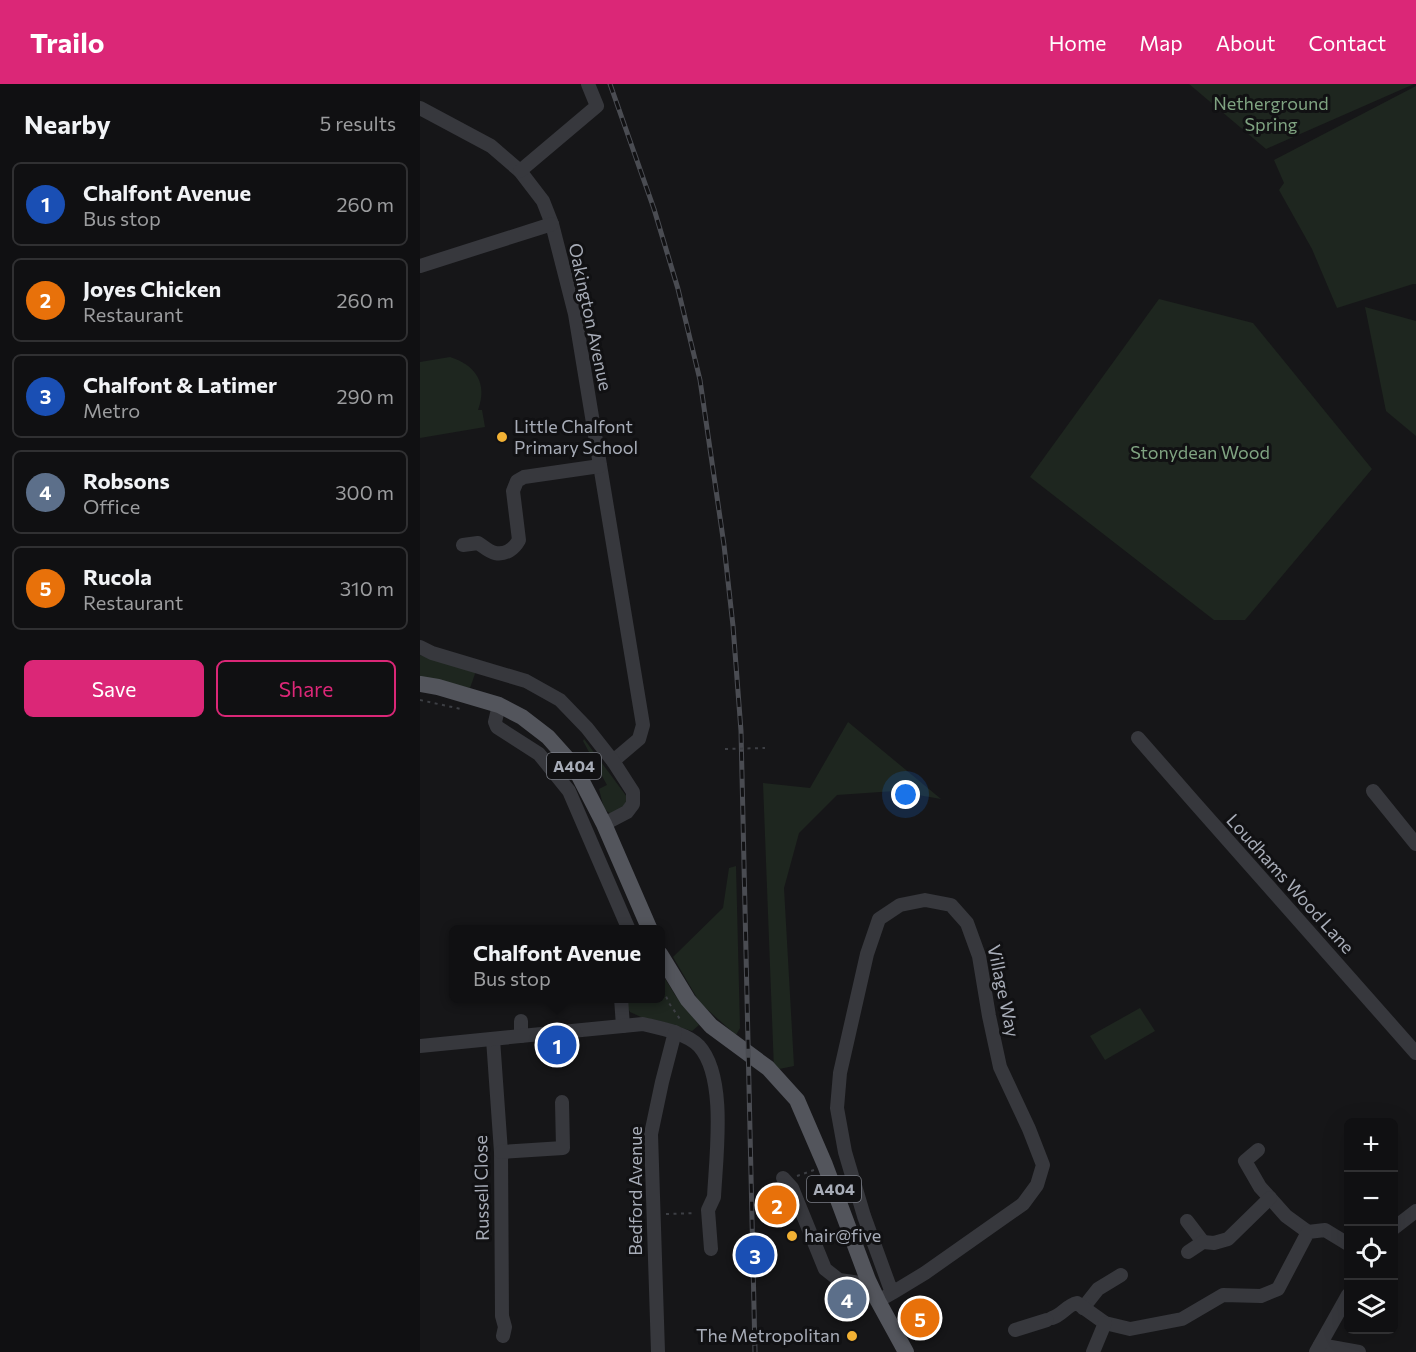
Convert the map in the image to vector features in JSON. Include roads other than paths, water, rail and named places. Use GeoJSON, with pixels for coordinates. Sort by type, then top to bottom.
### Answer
{"type":"FeatureCollection","features":[{"type":"Feature","properties":{"kind":"main road","name":"A404"},"geometry":{"type":"LineString","coordinates":[[420,684],[499,705],[522,717],[548,737],[574,766],[604,824],[648,925]]}},
{"type":"Feature","properties":{"kind":"main road","name":"A404"},"geometry":{"type":"LineString","coordinates":[[665,962],[688,1000],[711,1026],[768,1068],[797,1100],[825,1164],[868,1280],[885,1297],[906,1352]]}},
{"type":"Feature","properties":{"kind":"street"},"geometry":{"type":"LineString","coordinates":[[520,171],[597,106],[588,84]]}},
{"type":"Feature","properties":{"kind":"street","name":"Oakington Avenue"},"geometry":{"type":"LineString","coordinates":[[420,108],[490,146],[520,171],[543,201],[552,224],[575,314],[644,726],[639,739],[613,761]]}},
{"type":"Feature","properties":{"kind":"street"},"geometry":{"type":"LineString","coordinates":[[420,266],[552,224]]}},
{"type":"Feature","properties":{"kind":"street"},"geometry":{"type":"LineString","coordinates":[[463,545],[478,543],[494,553],[507,552],[515,547],[519,540],[513,491],[517,481],[524,477],[600,466]]}},
{"type":"Feature","properties":{"kind":"street"},"geometry":{"type":"LineString","coordinates":[[420,647],[432,653],[526,681],[560,700],[587,728],[613,761],[633,792],[633,804],[627,812],[604,824]]}},
{"type":"Feature","properties":{"kind":"street"},"geometry":{"type":"LineString","coordinates":[[499,705],[495,722],[497,727],[539,754],[569,791],[627,925]]}},
{"type":"Feature","properties":{"kind":"street","name":"Loudhams Wood Lane"},"geometry":{"type":"LineString","coordinates":[[1138,738],[1416,1053]]}},
{"type":"Feature","properties":{"kind":"street"},"geometry":{"type":"LineString","coordinates":[[1373,791],[1416,844]]}},
{"type":"Feature","properties":{"kind":"street","name":"Village Way"},"geometry":{"type":"LineString","coordinates":[[925,900],[951,905],[967,923],[979,956],[1000,1067],[1043,1165],[1037,1185],[1023,1204],[925,1273],[885,1297],[845,1152],[837,1108],[840,1073],[867,954],[879,919],[900,905],[925,900]]}},
{"type":"Feature","properties":{"kind":"street"},"geometry":{"type":"LineString","coordinates":[[621,1003],[623,1026]]}},
{"type":"Feature","properties":{"kind":"street"},"geometry":{"type":"LineString","coordinates":[[521,1021],[521,1036]]}},
{"type":"Feature","properties":{"kind":"street"},"geometry":{"type":"LineString","coordinates":[[420,1046],[643,1024],[680,1028],[698,1045],[711,1066],[718,1100],[714,1197],[708,1210],[711,1249]]}},
{"type":"Feature","properties":{"kind":"street","name":"Bedford Avenue"},"geometry":{"type":"LineString","coordinates":[[658,1352],[651,1134],[662,1082],[680,1028]]}},
{"type":"Feature","properties":{"kind":"street","name":"Russell Close"},"geometry":{"type":"LineString","coordinates":[[493,1039],[501,1152],[502,1316],[505,1327],[503,1336]]}},
{"type":"Feature","properties":{"kind":"street"},"geometry":{"type":"LineString","coordinates":[[501,1152],[563,1148],[562,1102]]}},
{"type":"Feature","properties":{"kind":"street"},"geometry":{"type":"LineString","coordinates":[[1258,1150],[1245,1161],[1260,1187],[1286,1216],[1308,1232],[1325,1230],[1344,1242]]}},
{"type":"Feature","properties":{"kind":"street"},"geometry":{"type":"LineString","coordinates":[[783,1178],[792,1188],[825,1269],[839,1280],[860,1283],[868,1280]]}},
{"type":"Feature","properties":{"kind":"street"},"geometry":{"type":"LineString","coordinates":[[1188,1252],[1203,1242],[1214,1243],[1228,1239],[1270,1198]]}},
{"type":"Feature","properties":{"kind":"street"},"geometry":{"type":"LineString","coordinates":[[1397,1226],[1416,1211]]}},
{"type":"Feature","properties":{"kind":"street"},"geometry":{"type":"LineString","coordinates":[[1187,1221],[1203,1242]]}},
{"type":"Feature","properties":{"kind":"street"},"geometry":{"type":"LineString","coordinates":[[1015,1330],[1059,1316],[1071,1304],[1077,1304],[1105,1323],[1130,1329],[1182,1319],[1223,1295],[1261,1296],[1278,1288],[1308,1232]]}},
{"type":"Feature","properties":{"kind":"street"},"geometry":{"type":"LineString","coordinates":[[1082,1307],[1098,1289],[1121,1275]]}},
{"type":"Feature","properties":{"kind":"street"},"geometry":{"type":"LineString","coordinates":[[1344,1302],[1318,1348],[1359,1352]]}},
{"type":"Feature","properties":{"kind":"street"},"geometry":{"type":"LineString","coordinates":[[1094,1352],[1105,1323]]}},
{"type":"Feature","properties":{"kind":"railway"},"geometry":{"type":"LineString","coordinates":[[610,84],[654,209],[678,289],[700,380],[724,545],[741,731],[755,1352]]}},
{"type":"Feature","properties":{"kind":"place","name":"Little Chalfont Primary School"},"geometry":{"type":"Point","coordinates":[502,437]}},
{"type":"Feature","properties":{"kind":"place","name":"Chalfont Avenue"},"geometry":{"type":"Point","coordinates":[557,1045]}},
{"type":"Feature","properties":{"kind":"place","name":"Joyes Chicken"},"geometry":{"type":"Point","coordinates":[777,1205]}},
{"type":"Feature","properties":{"kind":"place","name":"hair@five"},"geometry":{"type":"Point","coordinates":[792,1236]}},
{"type":"Feature","properties":{"kind":"place","name":"Chalfont & Latimer"},"geometry":{"type":"Point","coordinates":[755,1255]}},
{"type":"Feature","properties":{"kind":"place","name":"Robsons"},"geometry":{"type":"Point","coordinates":[847,1299]}},
{"type":"Feature","properties":{"kind":"place","name":"Rucola"},"geometry":{"type":"Point","coordinates":[920,1318]}},
{"type":"Feature","properties":{"kind":"place","name":"The Metropolitan"},"geometry":{"type":"Point","coordinates":[852,1336]}},
{"type":"Feature","properties":{"kind":"park label","name":"Netherground Spring"},"geometry":{"type":"Point","coordinates":[1271,114]}},
{"type":"Feature","properties":{"kind":"park label","name":"Stonydean Wood"},"geometry":{"type":"Point","coordinates":[1200,453]}}]}
